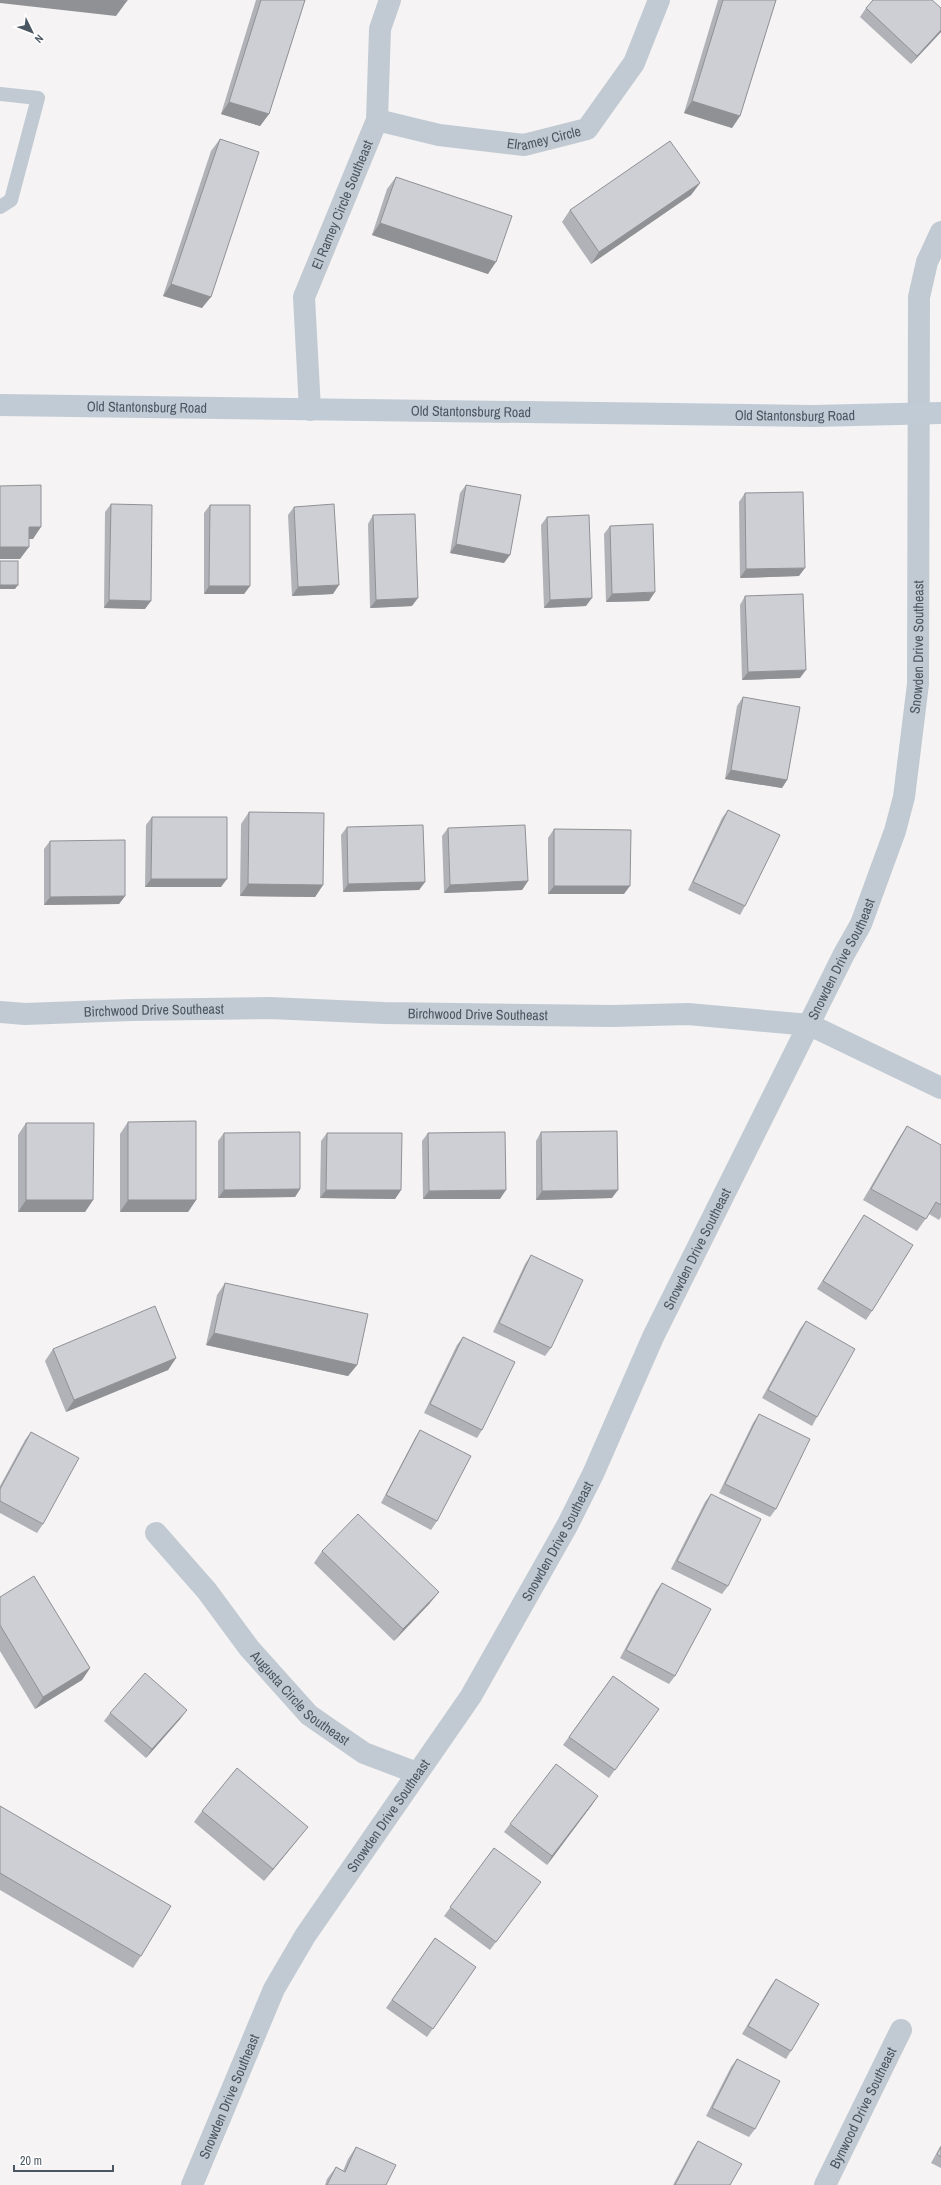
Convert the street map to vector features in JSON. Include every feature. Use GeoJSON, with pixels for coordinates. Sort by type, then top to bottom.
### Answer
{"type":"FeatureCollection","features":[{"type":"Feature","properties":{"kind":"street","name":"El Ramey Circle Southeast"},"geometry":{"type":"LineString","coordinates":[[310,410],[304,296],[377,120],[380,29],[390,0]]}},
{"type":"Feature","properties":{"kind":"street","name":"Elramey Circle"},"geometry":{"type":"LineString","coordinates":[[377,120],[439,135],[524,145],[587,129],[634,63],[659,0]]}},
{"type":"Feature","properties":{"kind":"street","name":"Snowden Drive Southeast"},"geometry":{"type":"LineString","coordinates":[[192,2185],[274,1989],[305,1936],[471,1696],[568,1524],[593,1474],[654,1337],[844,954],[861,924],[895,830],[904,797],[918,684],[917,517],[931,412],[919,298],[927,262],[941,232]]}},
{"type":"Feature","properties":{"kind":"street","name":"Old Stantonsburg Road"},"geometry":{"type":"LineString","coordinates":[[0,405],[813,416],[931,412]]}},
{"type":"Feature","properties":{"kind":"street","name":"Birchwood Drive Southeast"},"geometry":{"type":"LineString","coordinates":[[0,1012],[25,1014],[131,1010],[269,1008],[384,1013],[612,1016],[688,1014],[810,1025],[941,1088]]}},
{"type":"Feature","properties":{"kind":"street","name":"Augusta Circle Southeast"},"geometry":{"type":"LineString","coordinates":[[156,1533],[207,1591],[249,1648],[309,1715],[364,1753],[417,1774]]}},
{"type":"Feature","properties":{"kind":"street","name":"Bynwood Drive Southeast"},"geometry":{"type":"LineString","coordinates":[[825,2185],[901,2030]]}},
{"type":"Feature","properties":{"kind":"lane"},"geometry":{"type":"LineString","coordinates":[[0,94],[38,98],[11,200],[0,208]]}},
{"type":"Feature","properties":{"kind":"building"},"geometry":{"type":"Polygon","coordinates":[[[261,0],[305,0],[269,114],[229,102],[261,0]]]}},
{"type":"Feature","properties":{"kind":"building"},"geometry":{"type":"Polygon","coordinates":[[[723,0],[776,0],[740,116],[692,101],[723,0]]]}},
{"type":"Feature","properties":{"kind":"building"},"geometry":{"type":"Polygon","coordinates":[[[873,0],[932,0],[941,8],[941,30],[917,56],[866,8],[873,0]]]}},
{"type":"Feature","properties":{"kind":"building"},"geometry":{"type":"Polygon","coordinates":[[[220,139],[259,152],[211,297],[171,284],[220,139]]]}},
{"type":"Feature","properties":{"kind":"building"},"geometry":{"type":"Polygon","coordinates":[[[670,141],[700,183],[599,252],[570,210],[670,141]]]}},
{"type":"Feature","properties":{"kind":"building"},"geometry":{"type":"Polygon","coordinates":[[[396,177],[512,216],[496,262],[380,223],[396,177]]]}},
{"type":"Feature","properties":{"kind":"building"},"geometry":{"type":"Polygon","coordinates":[[[41,485],[41,527],[29,527],[29,547],[0,547],[0,486],[41,485]]]}},
{"type":"Feature","properties":{"kind":"building"},"geometry":{"type":"Polygon","coordinates":[[[466,485],[521,495],[510,555],[456,544],[466,485]]]}},
{"type":"Feature","properties":{"kind":"building"},"geometry":{"type":"Polygon","coordinates":[[[803,492],[805,568],[746,569],[745,493],[803,492]]]}},
{"type":"Feature","properties":{"kind":"building"},"geometry":{"type":"Polygon","coordinates":[[[111,504],[152,505],[151,601],[109,600],[111,504]]]}},
{"type":"Feature","properties":{"kind":"building"},"geometry":{"type":"Polygon","coordinates":[[[334,504],[339,585],[298,587],[294,507],[334,504]]]}},
{"type":"Feature","properties":{"kind":"building"},"geometry":{"type":"Polygon","coordinates":[[[210,505],[250,505],[250,586],[209,586],[210,505]]]}},
{"type":"Feature","properties":{"kind":"building"},"geometry":{"type":"Polygon","coordinates":[[[415,514],[418,598],[376,600],[373,515],[415,514]]]}},
{"type":"Feature","properties":{"kind":"building"},"geometry":{"type":"Polygon","coordinates":[[[589,515],[592,598],[550,600],[547,517],[589,515]]]}},
{"type":"Feature","properties":{"kind":"building"},"geometry":{"type":"Polygon","coordinates":[[[653,524],[655,592],[612,594],[610,526],[653,524]]]}},
{"type":"Feature","properties":{"kind":"building"},"geometry":{"type":"Polygon","coordinates":[[[0,561],[18,561],[18,585],[0,585],[0,561]]]}},
{"type":"Feature","properties":{"kind":"building"},"geometry":{"type":"Polygon","coordinates":[[[803,594],[806,670],[748,672],[745,596],[803,594]]]}},
{"type":"Feature","properties":{"kind":"building"},"geometry":{"type":"Polygon","coordinates":[[[743,697],[800,707],[787,780],[731,770],[743,697]]]}},
{"type":"Feature","properties":{"kind":"building"},"geometry":{"type":"Polygon","coordinates":[[[728,810],[780,835],[745,906],[693,882],[728,810]]]}},
{"type":"Feature","properties":{"kind":"building"},"geometry":{"type":"Polygon","coordinates":[[[249,812],[324,813],[323,885],[248,884],[249,812]]]}},
{"type":"Feature","properties":{"kind":"building"},"geometry":{"type":"Polygon","coordinates":[[[152,817],[227,817],[227,879],[151,879],[152,817]]]}},
{"type":"Feature","properties":{"kind":"building"},"geometry":{"type":"Polygon","coordinates":[[[423,825],[425,882],[348,884],[347,827],[423,825]]]}},
{"type":"Feature","properties":{"kind":"building"},"geometry":{"type":"Polygon","coordinates":[[[525,825],[528,881],[450,885],[448,828],[525,825]]]}},
{"type":"Feature","properties":{"kind":"building"},"geometry":{"type":"Polygon","coordinates":[[[554,829],[631,830],[630,886],[554,886],[554,829]]]}},
{"type":"Feature","properties":{"kind":"building"},"geometry":{"type":"Polygon","coordinates":[[[125,840],[125,896],[50,897],[50,841],[125,840]]]}},
{"type":"Feature","properties":{"kind":"building"},"geometry":{"type":"Polygon","coordinates":[[[196,1121],[196,1200],[128,1200],[128,1122],[196,1121]]]}},
{"type":"Feature","properties":{"kind":"building"},"geometry":{"type":"Polygon","coordinates":[[[26,1123],[94,1123],[93,1200],[26,1200],[26,1123]]]}},
{"type":"Feature","properties":{"kind":"building"},"geometry":{"type":"Polygon","coordinates":[[[907,1126],[941,1145],[941,1205],[936,1202],[926,1219],[871,1189],[907,1126]]]}},
{"type":"Feature","properties":{"kind":"building"},"geometry":{"type":"Polygon","coordinates":[[[617,1131],[618,1190],[542,1191],[541,1132],[617,1131]]]}},
{"type":"Feature","properties":{"kind":"building"},"geometry":{"type":"Polygon","coordinates":[[[300,1132],[300,1189],[224,1190],[224,1133],[300,1132]]]}},
{"type":"Feature","properties":{"kind":"building"},"geometry":{"type":"Polygon","coordinates":[[[505,1132],[506,1190],[429,1191],[428,1133],[505,1132]]]}},
{"type":"Feature","properties":{"kind":"building"},"geometry":{"type":"Polygon","coordinates":[[[327,1133],[402,1133],[401,1190],[326,1190],[327,1133]]]}},
{"type":"Feature","properties":{"kind":"building"},"geometry":{"type":"Polygon","coordinates":[[[864,1215],[913,1245],[872,1311],[823,1281],[864,1215]]]}},
{"type":"Feature","properties":{"kind":"building"},"geometry":{"type":"Polygon","coordinates":[[[531,1255],[583,1280],[551,1348],[499,1323],[531,1255]]]}},
{"type":"Feature","properties":{"kind":"building"},"geometry":{"type":"Polygon","coordinates":[[[225,1283],[368,1314],[357,1365],[214,1333],[225,1283]]]}},
{"type":"Feature","properties":{"kind":"building"},"geometry":{"type":"Polygon","coordinates":[[[155,1306],[176,1358],[74,1400],[53,1349],[155,1306]]]}},
{"type":"Feature","properties":{"kind":"building"},"geometry":{"type":"Polygon","coordinates":[[[806,1321],[855,1349],[817,1417],[768,1390],[806,1321]]]}},
{"type":"Feature","properties":{"kind":"building"},"geometry":{"type":"Polygon","coordinates":[[[463,1337],[515,1362],[482,1430],[430,1404],[463,1337]]]}},
{"type":"Feature","properties":{"kind":"building"},"geometry":{"type":"Polygon","coordinates":[[[759,1414],[810,1439],[776,1509],[725,1484],[759,1414]]]}},
{"type":"Feature","properties":{"kind":"building"},"geometry":{"type":"Polygon","coordinates":[[[420,1430],[471,1456],[437,1521],[386,1495],[420,1430]]]}},
{"type":"Feature","properties":{"kind":"building"},"geometry":{"type":"Polygon","coordinates":[[[31,1432],[79,1458],[43,1524],[0,1501],[0,1489],[31,1432]]]}},
{"type":"Feature","properties":{"kind":"building"},"geometry":{"type":"Polygon","coordinates":[[[711,1494],[761,1519],[728,1586],[677,1561],[711,1494]]]}},
{"type":"Feature","properties":{"kind":"building"},"geometry":{"type":"Polygon","coordinates":[[[358,1514],[439,1592],[403,1629],[322,1551],[358,1514]]]}},
{"type":"Feature","properties":{"kind":"building"},"geometry":{"type":"Polygon","coordinates":[[[34,1576],[90,1668],[43,1697],[0,1625],[0,1597],[34,1576]]]}},
{"type":"Feature","properties":{"kind":"building"},"geometry":{"type":"Polygon","coordinates":[[[662,1583],[711,1609],[675,1676],[626,1650],[662,1583]]]}},
{"type":"Feature","properties":{"kind":"building"},"geometry":{"type":"Polygon","coordinates":[[[145,1673],[187,1710],[152,1749],[110,1713],[145,1673]]]}},
{"type":"Feature","properties":{"kind":"building"},"geometry":{"type":"Polygon","coordinates":[[[613,1676],[659,1709],[615,1770],[569,1737],[613,1676]]]}},
{"type":"Feature","properties":{"kind":"building"},"geometry":{"type":"Polygon","coordinates":[[[556,1764],[598,1796],[552,1856],[510,1824],[556,1764]]]}},
{"type":"Feature","properties":{"kind":"building"},"geometry":{"type":"Polygon","coordinates":[[[237,1768],[308,1827],[273,1869],[202,1811],[237,1768]]]}},
{"type":"Feature","properties":{"kind":"building"},"geometry":{"type":"Polygon","coordinates":[[[0,1806],[171,1906],[141,1956],[0,1873],[0,1806]]]}},
{"type":"Feature","properties":{"kind":"building"},"geometry":{"type":"Polygon","coordinates":[[[494,1848],[541,1882],[496,1942],[450,1907],[494,1848]]]}},
{"type":"Feature","properties":{"kind":"building"},"geometry":{"type":"Polygon","coordinates":[[[435,1938],[476,1967],[433,2029],[392,2000],[435,1938]]]}},
{"type":"Feature","properties":{"kind":"building"},"geometry":{"type":"Polygon","coordinates":[[[776,1979],[819,2004],[791,2051],[748,2026],[776,1979]]]}},
{"type":"Feature","properties":{"kind":"building"},"geometry":{"type":"Polygon","coordinates":[[[737,2059],[780,2081],[755,2129],[712,2108],[737,2059]]]}},
{"type":"Feature","properties":{"kind":"building"},"geometry":{"type":"Polygon","coordinates":[[[698,2141],[742,2164],[730,2185],[675,2185],[698,2141]]]}},
{"type":"Feature","properties":{"kind":"building"},"geometry":{"type":"Polygon","coordinates":[[[356,2147],[396,2165],[386,2185],[327,2185],[336,2167],[345,2172],[356,2147]]]}},
{"type":"Feature","properties":{"kind":"building"},"geometry":{"type":"Polygon","coordinates":[[[941,2147],[941,2157],[937,2154],[941,2147]]]}}]}
